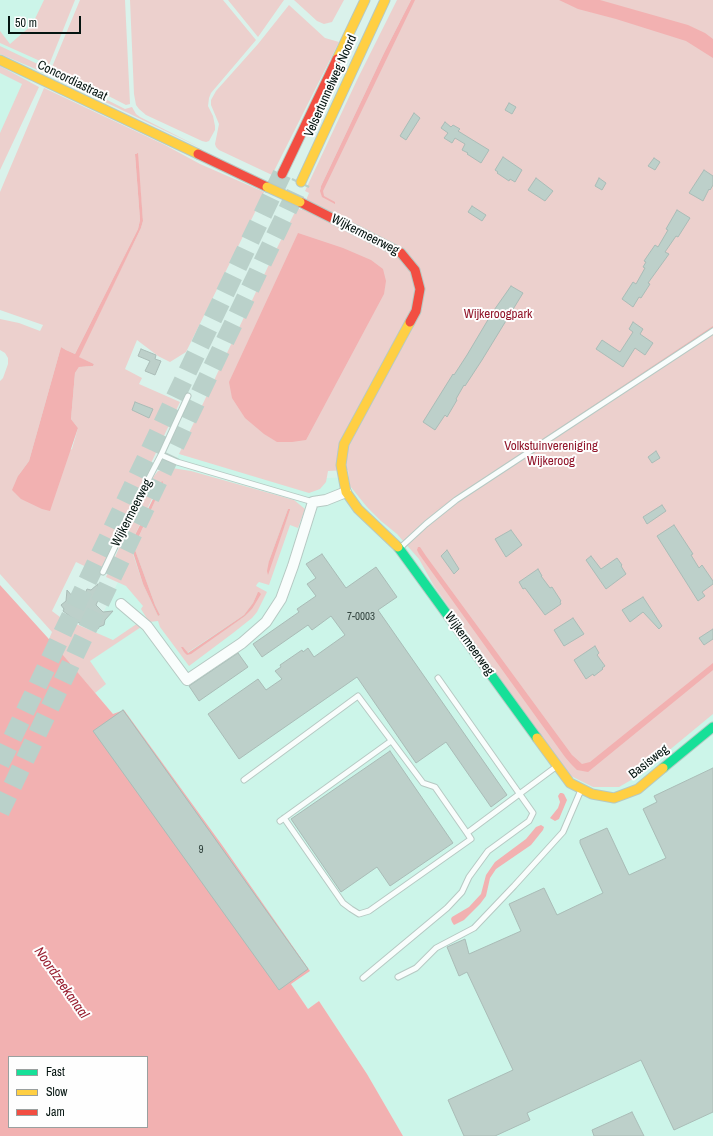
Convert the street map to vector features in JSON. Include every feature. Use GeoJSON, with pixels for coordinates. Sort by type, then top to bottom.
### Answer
{"type":"FeatureCollection","features":[{"type":"Feature","properties":{"kind":"main road","name":"Velsertunnelweg Noord"},"geometry":{"type":"LineString","coordinates":[[282,174],[365,0]]}},
{"type":"Feature","properties":{"kind":"main road","name":"Velsertunnelweg Noord"},"geometry":{"type":"LineString","coordinates":[[300,182],[385,0]]}},
{"type":"Feature","properties":{"kind":"main road","name":"Concordiastraat"},"geometry":{"type":"LineString","coordinates":[[0,60],[133,124]]}},
{"type":"Feature","properties":{"kind":"main road","name":"Wijkermeerweg"},"geometry":{"type":"LineString","coordinates":[[133,124],[300,202],[402,253],[410,263],[414,270],[420,289],[416,311],[344,444],[341,465],[346,492],[358,509],[400,549],[570,783],[592,794]]}},
{"type":"Feature","properties":{"kind":"main road","name":"Basisweg"},"geometry":{"type":"LineString","coordinates":[[592,794],[614,798],[638,789],[713,727]]}},
{"type":"Feature","properties":{"kind":"street"},"geometry":{"type":"LineString","coordinates":[[121,604],[147,626],[187,680],[242,643],[266,622],[281,598],[293,566],[313,502],[326,500],[346,492]]}},
{"type":"Feature","properties":{"kind":"lane"},"geometry":{"type":"LineString","coordinates":[[400,549],[426,524],[456,500],[713,331]]}},
{"type":"Feature","properties":{"kind":"lane","name":"Wijkermeerweg"},"geometry":{"type":"LineString","coordinates":[[103,572],[161,456],[188,396]]}},
{"type":"Feature","properties":{"kind":"lane"},"geometry":{"type":"LineString","coordinates":[[161,456],[313,502]]}},
{"type":"Feature","properties":{"kind":"lane"},"geometry":{"type":"LineString","coordinates":[[363,978],[447,908],[462,892],[470,877],[488,851],[529,821],[532,813],[438,678]]}},
{"type":"Feature","properties":{"kind":"lane"},"geometry":{"type":"LineString","coordinates":[[244,780],[358,696],[423,783],[435,787],[472,840],[368,911],[359,914],[343,903],[282,820],[391,741]]}},
{"type":"Feature","properties":{"kind":"lane"},"geometry":{"type":"LineString","coordinates":[[467,833],[557,766]]}},
{"type":"Feature","properties":{"kind":"lane"},"geometry":{"type":"LineString","coordinates":[[398,977],[416,968],[436,948],[474,928],[479,923],[563,832],[582,789]]}},
{"type":"Feature","properties":{"kind":"shaded area"},"geometry":{"type":"Polygon","coordinates":[[[0,0],[67,0],[0,149],[0,0]]]}},
{"type":"Feature","properties":{"kind":"shaded area"},"geometry":{"type":"Polygon","coordinates":[[[179,454],[268,480],[357,477],[713,688],[713,1136],[403,1136],[367,1074],[319,1001],[308,1009],[291,984],[310,971],[113,714],[76,670],[179,454]]]}},
{"type":"Feature","properties":{"kind":"green space"},"geometry":{"type":"Polygon","coordinates":[[[44,0],[75,0],[49,65],[0,43],[0,31],[10,44],[32,25],[44,0]]]}},
{"type":"Feature","properties":{"kind":"green space"},"geometry":{"type":"Polygon","coordinates":[[[80,0],[125,0],[130,104],[126,105],[52,67],[80,0]]]}},
{"type":"Feature","properties":{"kind":"green space"},"geometry":{"type":"Polygon","coordinates":[[[130,0],[223,0],[256,40],[211,93],[208,106],[213,116],[215,130],[209,141],[202,141],[146,115],[136,105],[134,94],[130,0]]]}},
{"type":"Feature","properties":{"kind":"green space"},"geometry":{"type":"Polygon","coordinates":[[[228,0],[284,0],[258,37],[228,0]]]}},
{"type":"Feature","properties":{"kind":"green space"},"geometry":{"type":"Polygon","coordinates":[[[294,0],[344,0],[332,22],[324,24],[317,21],[294,0]]]}},
{"type":"Feature","properties":{"kind":"green space","name":"Volkstuinvereniging Wijkeroog"},"geometry":{"type":"Polygon","coordinates":[[[397,0],[411,0],[384,53],[320,191],[412,0],[713,0],[713,714],[638,776],[619,787],[593,787],[569,775],[434,586],[419,559],[397,534],[367,507],[350,486],[348,470],[328,471],[326,482],[320,489],[309,493],[179,454],[297,208],[302,210],[309,193],[305,191],[357,80],[397,0]]]}},
{"type":"Feature","properties":{"kind":"green space"},"geometry":{"type":"Polygon","coordinates":[[[289,5],[325,38],[339,42],[272,175],[219,150],[216,147],[215,144],[219,124],[211,105],[211,100],[216,91],[258,44],[289,5]]]}},
{"type":"Feature","properties":{"kind":"green space"},"geometry":{"type":"Polygon","coordinates":[[[0,46],[48,69],[45,73],[0,54],[0,46]]]}},
{"type":"Feature","properties":{"kind":"green space"},"geometry":{"type":"Polygon","coordinates":[[[0,66],[39,87],[0,170],[0,133],[22,84],[0,73],[0,66]]]}},
{"type":"Feature","properties":{"kind":"green space"},"geometry":{"type":"Polygon","coordinates":[[[52,72],[125,109],[132,107],[136,114],[140,117],[203,149],[49,75],[52,72]]]}},
{"type":"Feature","properties":{"kind":"green space"},"geometry":{"type":"Polygon","coordinates":[[[44,88],[165,145],[200,164],[264,192],[186,352],[170,362],[158,356],[137,340],[125,369],[142,378],[139,384],[180,402],[99,573],[76,562],[52,611],[60,617],[113,640],[138,623],[141,627],[90,661],[106,684],[95,693],[49,639],[52,632],[0,574],[0,381],[3,378],[8,364],[8,358],[5,353],[0,350],[0,319],[19,323],[40,331],[43,325],[0,310],[0,192],[44,88]],[[137,153],[135,154],[140,220],[138,229],[75,354],[61,347],[29,461],[18,476],[72,449],[78,428],[71,419],[75,373],[79,367],[93,366],[94,364],[78,357],[141,228],[143,221],[137,153]]]}},
{"type":"Feature","properties":{"kind":"green space"},"geometry":{"type":"Polygon","coordinates":[[[172,468],[191,471],[294,500],[305,509],[298,528],[290,525],[269,585],[259,582],[256,586],[267,592],[257,612],[252,618],[189,666],[160,627],[158,621],[149,622],[141,609],[143,606],[126,586],[106,577],[134,515],[158,471],[172,468]],[[160,482],[131,543],[132,551],[143,584],[158,616],[160,615],[134,547],[163,483],[160,482]],[[288,509],[269,561],[271,563],[290,510],[288,509]],[[258,592],[253,603],[244,615],[187,653],[183,647],[187,655],[245,616],[252,609],[258,592]]]}},
{"type":"Feature","properties":{"kind":"water"},"geometry":{"type":"Polygon","coordinates":[[[411,0],[415,0],[323,191],[324,196],[335,202],[335,204],[322,197],[320,191],[321,186],[384,53],[411,0]]]}},
{"type":"Feature","properties":{"kind":"water"},"geometry":{"type":"Polygon","coordinates":[[[559,0],[600,0],[688,25],[705,33],[713,39],[713,58],[686,41],[616,19],[578,9],[559,0]]]}},
{"type":"Feature","properties":{"kind":"water"},"geometry":{"type":"Polygon","coordinates":[[[138,153],[143,221],[79,357],[94,364],[93,366],[79,367],[75,373],[71,419],[78,428],[50,511],[42,509],[21,499],[12,490],[18,476],[29,461],[61,347],[75,354],[138,229],[140,220],[135,154],[138,153]]]}},
{"type":"Feature","properties":{"kind":"water"},"geometry":{"type":"Polygon","coordinates":[[[298,233],[343,248],[371,260],[383,269],[386,281],[384,294],[306,440],[277,442],[264,434],[245,418],[232,398],[229,382],[298,233]]]}},
{"type":"Feature","properties":{"kind":"water"},"geometry":{"type":"Polygon","coordinates":[[[713,326],[713,333],[461,494],[713,326]]]}},
{"type":"Feature","properties":{"kind":"water"},"geometry":{"type":"Polygon","coordinates":[[[162,481],[161,488],[134,547],[160,615],[158,616],[143,584],[131,546],[133,539],[162,481]]]}},
{"type":"Feature","properties":{"kind":"water"},"geometry":{"type":"Polygon","coordinates":[[[288,509],[290,510],[268,575],[267,571],[269,561],[288,509]]]}},
{"type":"Feature","properties":{"kind":"water"},"geometry":{"type":"Polygon","coordinates":[[[418,547],[420,547],[572,755],[582,764],[590,762],[713,663],[713,670],[588,772],[577,770],[565,757],[419,554],[417,550],[418,547]]]}},
{"type":"Feature","properties":{"kind":"water","name":"Noordzeekanaal"},"geometry":{"type":"Polygon","coordinates":[[[0,585],[57,648],[113,714],[124,710],[222,845],[310,971],[291,984],[308,1009],[319,1001],[367,1074],[403,1136],[0,1136],[0,585]]]}},
{"type":"Feature","properties":{"kind":"water"},"geometry":{"type":"Polygon","coordinates":[[[258,592],[261,594],[252,609],[245,616],[191,654],[187,655],[184,652],[181,647],[183,647],[188,653],[244,615],[253,603],[258,592]]]}},
{"type":"Feature","properties":{"kind":"water"},"geometry":{"type":"Polygon","coordinates":[[[560,793],[564,794],[567,800],[559,819],[555,821],[550,818],[558,808],[560,802],[558,796],[560,793]]]}},
{"type":"Feature","properties":{"kind":"water"},"geometry":{"type":"Polygon","coordinates":[[[541,825],[544,827],[543,830],[531,845],[496,869],[490,878],[486,896],[480,904],[464,920],[454,925],[451,919],[452,917],[469,907],[481,894],[486,875],[495,862],[526,839],[536,827],[541,825]]]}},
{"type":"Feature","properties":{"kind":"building"},"geometry":{"type":"Polygon","coordinates":[[[509,103],[516,107],[512,114],[505,110],[509,103]]]}},
{"type":"Feature","properties":{"kind":"building"},"geometry":{"type":"Polygon","coordinates":[[[414,113],[420,118],[406,140],[400,136],[414,113]]]}},
{"type":"Feature","properties":{"kind":"building"},"geometry":{"type":"Polygon","coordinates":[[[445,122],[451,127],[453,125],[460,129],[458,131],[489,150],[481,163],[462,150],[465,144],[455,138],[452,143],[444,138],[448,133],[441,128],[445,122]]]}},
{"type":"Feature","properties":{"kind":"building"},"geometry":{"type":"Polygon","coordinates":[[[503,157],[522,170],[515,182],[510,179],[509,181],[495,170],[503,157]]]}},
{"type":"Feature","properties":{"kind":"building"},"geometry":{"type":"Polygon","coordinates":[[[654,158],[660,162],[655,170],[648,166],[654,158]]]}},
{"type":"Feature","properties":{"kind":"building"},"geometry":{"type":"Polygon","coordinates":[[[704,170],[713,176],[713,185],[710,190],[709,189],[703,201],[689,193],[704,170]]]}},
{"type":"Feature","properties":{"kind":"building"},"geometry":{"type":"Polygon","coordinates":[[[536,178],[553,191],[545,201],[528,190],[536,178]]]}},
{"type":"Feature","properties":{"kind":"building"},"geometry":{"type":"Polygon","coordinates":[[[599,178],[606,183],[602,190],[595,186],[599,178]]]}},
{"type":"Feature","properties":{"kind":"building"},"geometry":{"type":"Polygon","coordinates":[[[472,206],[486,215],[482,221],[468,212],[472,206]]]}},
{"type":"Feature","properties":{"kind":"building"},"geometry":{"type":"Polygon","coordinates":[[[677,210],[690,218],[678,237],[676,236],[665,252],[669,254],[648,283],[650,284],[641,298],[639,297],[633,307],[622,299],[633,282],[636,284],[645,268],[643,267],[646,262],[644,261],[655,245],[658,247],[677,210]]]}},
{"type":"Feature","properties":{"kind":"building"},"geometry":{"type":"Polygon","coordinates":[[[511,286],[523,293],[482,360],[465,386],[464,385],[447,417],[445,415],[435,430],[423,422],[453,374],[454,375],[467,355],[492,313],[511,286]]]}},
{"type":"Feature","properties":{"kind":"building"},"geometry":{"type":"Polygon","coordinates":[[[633,322],[643,329],[640,334],[653,343],[645,355],[635,348],[623,367],[596,349],[602,340],[620,352],[633,332],[629,329],[633,322]]]}},
{"type":"Feature","properties":{"kind":"building"},"geometry":{"type":"Polygon","coordinates":[[[141,349],[156,355],[155,359],[161,361],[155,375],[145,371],[150,361],[138,356],[141,349]]]}},
{"type":"Feature","properties":{"kind":"building"},"geometry":{"type":"Polygon","coordinates":[[[135,402],[153,409],[149,418],[132,410],[135,402]]]}},
{"type":"Feature","properties":{"kind":"building"},"geometry":{"type":"Polygon","coordinates":[[[656,451],[660,458],[652,463],[648,457],[656,451]]]}},
{"type":"Feature","properties":{"kind":"building"},"geometry":{"type":"Polygon","coordinates":[[[662,505],[666,511],[647,524],[643,517],[662,505]]]}},
{"type":"Feature","properties":{"kind":"building"},"geometry":{"type":"Polygon","coordinates":[[[674,525],[693,554],[691,555],[699,568],[702,565],[713,581],[713,584],[702,592],[705,596],[698,601],[657,536],[674,525]]]}},
{"type":"Feature","properties":{"kind":"building"},"geometry":{"type":"Polygon","coordinates":[[[511,530],[522,545],[506,557],[495,539],[511,530]]]}},
{"type":"Feature","properties":{"kind":"building"},"geometry":{"type":"Polygon","coordinates":[[[447,550],[459,569],[454,574],[441,556],[447,550]]]}},
{"type":"Feature","properties":{"kind":"building"},"geometry":{"type":"Polygon","coordinates":[[[322,554],[346,588],[376,567],[397,597],[378,610],[507,795],[491,807],[446,742],[416,763],[357,677],[239,759],[208,714],[258,679],[266,690],[282,679],[275,671],[281,667],[280,665],[302,650],[303,652],[308,648],[314,657],[345,635],[331,616],[312,630],[308,625],[262,657],[253,644],[299,612],[297,609],[316,596],[307,584],[316,578],[306,564],[322,554]]]}},
{"type":"Feature","properties":{"kind":"building"},"geometry":{"type":"Polygon","coordinates":[[[591,556],[601,569],[617,558],[626,574],[606,589],[586,560],[591,556]]]}},
{"type":"Feature","properties":{"kind":"building"},"geometry":{"type":"Polygon","coordinates":[[[538,569],[541,576],[550,588],[552,587],[561,601],[561,604],[545,615],[519,582],[538,569]]]}},
{"type":"Feature","properties":{"kind":"building"},"geometry":{"type":"Polygon","coordinates":[[[98,584],[97,593],[100,596],[96,605],[103,612],[113,611],[105,620],[104,625],[98,629],[79,623],[63,611],[64,609],[61,605],[66,601],[67,590],[73,597],[83,599],[87,589],[91,590],[98,584]]]}},
{"type":"Feature","properties":{"kind":"building"},"geometry":{"type":"Polygon","coordinates":[[[643,597],[662,626],[659,629],[643,612],[630,622],[622,610],[643,597]]]}},
{"type":"Feature","properties":{"kind":"building"},"geometry":{"type":"Polygon","coordinates":[[[573,618],[584,634],[564,646],[554,630],[573,618]]]}},
{"type":"Feature","properties":{"kind":"building"},"geometry":{"type":"Polygon","coordinates":[[[713,629],[713,639],[704,645],[699,638],[713,629]]]}},
{"type":"Feature","properties":{"kind":"building"},"geometry":{"type":"Polygon","coordinates":[[[595,646],[599,653],[597,655],[605,666],[594,676],[593,674],[586,679],[574,660],[595,646]]]}},
{"type":"Feature","properties":{"kind":"building"},"geometry":{"type":"Polygon","coordinates":[[[238,653],[248,667],[199,701],[189,686],[238,653]]]}},
{"type":"Feature","properties":{"kind":"building"},"geometry":{"type":"Polygon","coordinates":[[[123,710],[308,969],[279,990],[93,731],[123,710]]]}},
{"type":"Feature","properties":{"kind":"building"},"geometry":{"type":"Polygon","coordinates":[[[390,751],[453,843],[390,886],[377,867],[341,892],[291,819],[390,751]]]}},
{"type":"Feature","properties":{"kind":"building"},"geometry":{"type":"Polygon","coordinates":[[[713,768],[713,1112],[674,1130],[641,1060],[527,1113],[530,1120],[495,1136],[464,1136],[448,1100],[513,1070],[467,972],[459,976],[447,947],[465,939],[469,954],[521,931],[509,904],[544,888],[557,915],[603,893],[580,840],[607,828],[629,875],[666,858],[643,809],[657,802],[654,796],[713,768]]]}},
{"type":"Feature","properties":{"kind":"building"},"geometry":{"type":"Polygon","coordinates":[[[632,1112],[644,1136],[594,1136],[592,1130],[632,1112]]]}},
{"type":"Feature","properties":{"kind":"tunnel"},"geometry":{"type":"LineString","coordinates":[[0,764],[282,174]]}},
{"type":"Feature","properties":{"kind":"tunnel"},"geometry":{"type":"LineString","coordinates":[[0,812],[301,182]]}},
{"type":"Feature","properties":{"kind":"traffic: fast"},"geometry":{"type":"LineString","coordinates":[[398,547],[537,738]]}},
{"type":"Feature","properties":{"kind":"traffic: fast"},"geometry":{"type":"LineString","coordinates":[[663,768],[713,727]]}},
{"type":"Feature","properties":{"kind":"traffic: slow"},"geometry":{"type":"LineString","coordinates":[[337,59],[365,0]]}},
{"type":"Feature","properties":{"kind":"traffic: slow"},"geometry":{"type":"LineString","coordinates":[[301,182],[385,0]]}},
{"type":"Feature","properties":{"kind":"traffic: slow"},"geometry":{"type":"LineString","coordinates":[[0,60],[198,154]]}},
{"type":"Feature","properties":{"kind":"traffic: slow"},"geometry":{"type":"LineString","coordinates":[[267,187],[300,202]]}},
{"type":"Feature","properties":{"kind":"traffic: slow"},"geometry":{"type":"LineString","coordinates":[[398,547],[358,509],[346,492],[341,465],[344,444],[410,322]]}},
{"type":"Feature","properties":{"kind":"traffic: slow"},"geometry":{"type":"LineString","coordinates":[[537,738],[570,783],[592,794],[614,798],[638,789],[663,768]]}},
{"type":"Feature","properties":{"kind":"traffic: jam"},"geometry":{"type":"LineString","coordinates":[[282,174],[337,59]]}},
{"type":"Feature","properties":{"kind":"traffic: jam"},"geometry":{"type":"LineString","coordinates":[[198,154],[267,187]]}},
{"type":"Feature","properties":{"kind":"traffic: jam"},"geometry":{"type":"LineString","coordinates":[[300,202],[401,253],[415,270],[420,289],[416,311],[410,322]]}},
{"type":"Feature","properties":{"kind":"park label","name":"Wijkeroogpark"},"geometry":{"type":"Point","coordinates":[498,315]}}]}
